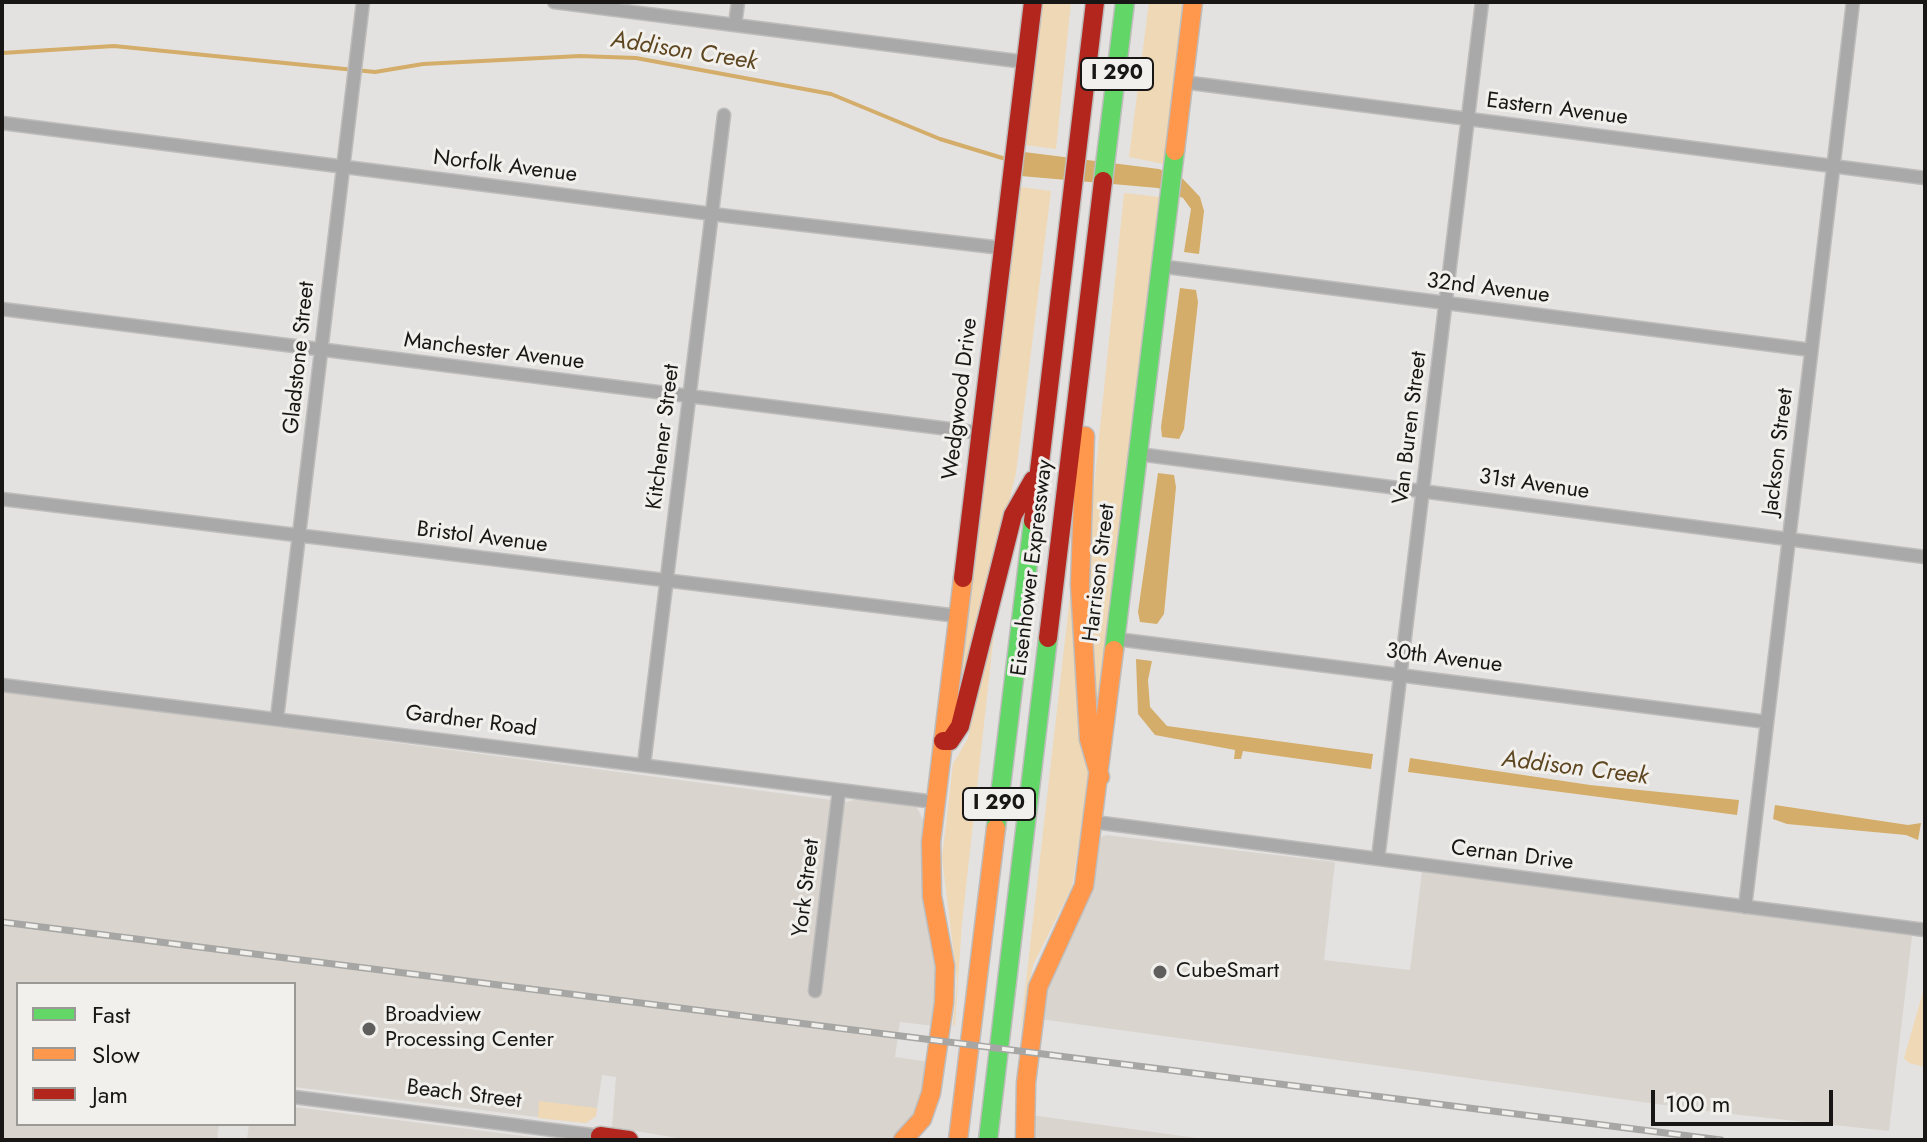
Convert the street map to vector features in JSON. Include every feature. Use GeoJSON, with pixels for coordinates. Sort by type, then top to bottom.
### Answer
{"type":"FeatureCollection","features":[{"type":"Feature","properties":{"kind":"main road","name":"Wedgwood Drive"},"geometry":{"type":"LineString","coordinates":[[903,1140],[928,1105],[944,1003],[945,966],[930,871],[935,802],[1033,2]]}},
{"type":"Feature","properties":{"kind":"main road"},"geometry":{"type":"LineString","coordinates":[[1080,2],[1077,29],[1087,69]]}},
{"type":"Feature","properties":{"kind":"main road","name":"Eisenhower Expressway"},"geometry":{"type":"LineString","coordinates":[[958,1140],[1095,2]]}},
{"type":"Feature","properties":{"kind":"main road","name":"Eisenhower Expressway"},"geometry":{"type":"LineString","coordinates":[[988,1140],[1125,2]]}},
{"type":"Feature","properties":{"kind":"main road","name":"Harrison Street"},"geometry":{"type":"LineString","coordinates":[[1025,1140],[1026,1083],[1038,987],[1084,886],[1094,822],[1193,2]]}},
{"type":"Feature","properties":{"kind":"main road"},"geometry":{"type":"LineString","coordinates":[[1079,386],[1086,445],[1079,542],[1083,645],[1089,739],[1100,777]]}},
{"type":"Feature","properties":{"kind":"main road"},"geometry":{"type":"LineString","coordinates":[[943,741],[950,741],[960,726],[1013,515],[1039,469]]}},
{"type":"Feature","properties":{"kind":"main road","name":"Beach Street"},"geometry":{"type":"LineString","coordinates":[[600,1138],[629,1140]]}},
{"type":"Feature","properties":{"kind":"street","name":"Gladstone Street"},"geometry":{"type":"LineString","coordinates":[[277,718],[363,2]]}},
{"type":"Feature","properties":{"kind":"street"},"geometry":{"type":"LineString","coordinates":[[554,2],[1025,62]]}},
{"type":"Feature","properties":{"kind":"street"},"geometry":{"type":"LineString","coordinates":[[735,25],[738,2]]}},
{"type":"Feature","properties":{"kind":"street","name":"Van Buren Street"},"geometry":{"type":"LineString","coordinates":[[1378,859],[1482,2]]}},
{"type":"Feature","properties":{"kind":"street","name":"Jackson Street"},"geometry":{"type":"LineString","coordinates":[[1745,907],[1853,2]]}},
{"type":"Feature","properties":{"kind":"street","name":"Eastern Avenue"},"geometry":{"type":"LineString","coordinates":[[1183,82],[1925,178]]}},
{"type":"Feature","properties":{"kind":"street","name":"Kitchener Street"},"geometry":{"type":"LineString","coordinates":[[644,764],[724,115]]}},
{"type":"Feature","properties":{"kind":"street","name":"Norfolk Avenue"},"geometry":{"type":"LineString","coordinates":[[2,123],[1002,248]]}},
{"type":"Feature","properties":{"kind":"street","name":"32nd Avenue"},"geometry":{"type":"LineString","coordinates":[[1159,266],[1811,350]]}},
{"type":"Feature","properties":{"kind":"street","name":"Manchester Avenue"},"geometry":{"type":"LineString","coordinates":[[2,309],[981,433]]}},
{"type":"Feature","properties":{"kind":"street","name":"31st Avenue"},"geometry":{"type":"LineString","coordinates":[[1138,454],[1925,557]]}},
{"type":"Feature","properties":{"kind":"street","name":"Bristol Avenue"},"geometry":{"type":"LineString","coordinates":[[2,499],[958,616]]}},
{"type":"Feature","properties":{"kind":"street","name":"30th Avenue"},"geometry":{"type":"LineString","coordinates":[[1116,639],[1767,722]]}},
{"type":"Feature","properties":{"kind":"street","name":"Gardner Road"},"geometry":{"type":"LineString","coordinates":[[2,685],[935,802]]}},
{"type":"Feature","properties":{"kind":"street","name":"York Street"},"geometry":{"type":"LineString","coordinates":[[815,991],[839,790]]}},
{"type":"Feature","properties":{"kind":"street","name":"Cernan Drive"},"geometry":{"type":"LineString","coordinates":[[1094,822],[1925,930]]}},
{"type":"Feature","properties":{"kind":"street","name":"Beach Street"},"geometry":{"type":"LineString","coordinates":[[296,1097],[600,1138]]}},
{"type":"Feature","properties":{"kind":"shaded area"},"geometry":{"type":"Polygon","coordinates":[[[1040,2],[1071,2],[1056,149],[1025,145],[1040,2]]]}},
{"type":"Feature","properties":{"kind":"shaded area"},"geometry":{"type":"Polygon","coordinates":[[[1149,2],[1185,2],[1164,164],[1129,157],[1149,2]]]}},
{"type":"Feature","properties":{"kind":"shaded area"},"geometry":{"type":"Polygon","coordinates":[[[1024,152],[1159,169],[1183,179],[1200,197],[1204,211],[1199,254],[1184,252],[1191,209],[1183,198],[1158,188],[1021,176],[1024,152]]]}},
{"type":"Feature","properties":{"kind":"shaded area"},"geometry":{"type":"Polygon","coordinates":[[[1020,187],[1051,191],[1016,473],[955,724],[1020,187]]]}},
{"type":"Feature","properties":{"kind":"shaded area"},"geometry":{"type":"Polygon","coordinates":[[[1124,193],[1160,197],[1156,219],[1159,220],[1098,732],[1085,575],[1124,193]]]}},
{"type":"Feature","properties":{"kind":"shaded area"},"geometry":{"type":"Polygon","coordinates":[[[1180,288],[1196,290],[1198,302],[1184,429],[1179,439],[1162,437],[1161,427],[1180,288]]]}},
{"type":"Feature","properties":{"kind":"shaded area"},"geometry":{"type":"Polygon","coordinates":[[[1158,473],[1174,475],[1176,487],[1164,614],[1157,624],[1140,622],[1138,612],[1158,473]]]}},
{"type":"Feature","properties":{"kind":"shaded area"},"geometry":{"type":"Polygon","coordinates":[[[1071,587],[1089,777],[1072,887],[1033,965],[1020,1034],[1071,587]]]}},
{"type":"Feature","properties":{"kind":"shaded area"},"geometry":{"type":"Polygon","coordinates":[[[997,606],[962,923],[955,1026],[957,980],[942,858],[953,764],[968,738],[997,606]]]}},
{"type":"Feature","properties":{"kind":"shaded area"},"geometry":{"type":"Polygon","coordinates":[[[1136,659],[1152,661],[1148,680],[1150,707],[1167,726],[1373,754],[1371,769],[1243,751],[1241,759],[1234,759],[1235,750],[1155,735],[1138,714],[1136,659]]]}},
{"type":"Feature","properties":{"kind":"shaded area"},"geometry":{"type":"Polygon","coordinates":[[[2,691],[847,802],[857,799],[916,806],[926,825],[938,975],[934,1026],[900,1022],[895,1057],[930,1062],[915,1115],[892,1140],[689,1140],[612,1127],[616,1077],[602,1075],[596,1116],[586,1123],[296,1087],[296,982],[16,982],[16,1126],[219,1126],[217,1140],[2,1140],[2,691]]]}},
{"type":"Feature","properties":{"kind":"shaded area"},"geometry":{"type":"Polygon","coordinates":[[[1410,758],[1590,785],[1739,800],[1737,815],[1408,772],[1410,758]]]}},
{"type":"Feature","properties":{"kind":"shaded area"},"geometry":{"type":"Polygon","coordinates":[[[1775,805],[1908,825],[1921,823],[1918,840],[1906,835],[1787,824],[1773,819],[1775,805]]]}},
{"type":"Feature","properties":{"kind":"shaded area"},"geometry":{"type":"Polygon","coordinates":[[[1106,835],[1335,862],[1324,960],[1410,970],[1422,871],[1912,936],[1889,1131],[1722,1113],[1040,1019],[1043,999],[1101,837],[1106,835]]]}},
{"type":"Feature","properties":{"kind":"shaded area"},"geometry":{"type":"Polygon","coordinates":[[[1925,985],[1925,1067],[1909,1063],[1904,1058],[1925,985]]]}},
{"type":"Feature","properties":{"kind":"shaded area"},"geometry":{"type":"Polygon","coordinates":[[[539,1101],[597,1108],[596,1116],[586,1123],[538,1118],[539,1101]]]}},
{"type":"Feature","properties":{"kind":"shaded area"},"geometry":{"type":"Polygon","coordinates":[[[296,1107],[555,1140],[247,1140],[249,1126],[296,1126],[296,1107]]]}},
{"type":"Feature","properties":{"kind":"shaded area"},"geometry":{"type":"Polygon","coordinates":[[[1031,1115],[1211,1140],[1032,1140],[1031,1115]]]}},
{"type":"Feature","properties":{"kind":"waterway","name":"Addison Creek"},"geometry":{"type":"LineString","coordinates":[[2,53],[114,46],[375,72],[423,64],[580,56],[636,58],[831,94],[940,139],[1009,160]]}},
{"type":"Feature","properties":{"kind":"railway"},"geometry":{"type":"LineString","coordinates":[[2,922],[1721,1140]]}},
{"type":"Feature","properties":{"kind":"traffic: fast"},"geometry":{"type":"LineString","coordinates":[[1103,181],[1125,2]]}},
{"type":"Feature","properties":{"kind":"traffic: fast"},"geometry":{"type":"LineString","coordinates":[[1114,650],[1175,151]]}},
{"type":"Feature","properties":{"kind":"traffic: fast"},"geometry":{"type":"LineString","coordinates":[[996,828],[1033,521]]}},
{"type":"Feature","properties":{"kind":"traffic: fast"},"geometry":{"type":"LineString","coordinates":[[988,1140],[1048,638]]}},
{"type":"Feature","properties":{"kind":"traffic: slow"},"geometry":{"type":"LineString","coordinates":[[1175,151],[1193,2]]}},
{"type":"Feature","properties":{"kind":"traffic: slow"},"geometry":{"type":"LineString","coordinates":[[1085,436],[1080,585],[1089,739],[1100,777]]}},
{"type":"Feature","properties":{"kind":"traffic: slow"},"geometry":{"type":"LineString","coordinates":[[903,1140],[922,1119],[931,1093],[944,1003],[945,966],[932,896],[931,842],[963,578]]}},
{"type":"Feature","properties":{"kind":"traffic: slow"},"geometry":{"type":"LineString","coordinates":[[1025,1140],[1026,1083],[1038,987],[1084,886],[1114,650]]}},
{"type":"Feature","properties":{"kind":"traffic: slow"},"geometry":{"type":"LineString","coordinates":[[958,1140],[996,828]]}},
{"type":"Feature","properties":{"kind":"traffic: jam"},"geometry":{"type":"LineString","coordinates":[[963,578],[1033,2]]}},
{"type":"Feature","properties":{"kind":"traffic: jam"},"geometry":{"type":"LineString","coordinates":[[1033,521],[1095,2]]}},
{"type":"Feature","properties":{"kind":"traffic: jam"},"geometry":{"type":"LineString","coordinates":[[1048,638],[1103,181]]}},
{"type":"Feature","properties":{"kind":"traffic: jam"},"geometry":{"type":"LineString","coordinates":[[943,741],[950,741],[960,726],[1013,515],[1033,480]]}},
{"type":"Feature","properties":{"kind":"traffic: jam"},"geometry":{"type":"LineString","coordinates":[[600,1140],[600,1136],[629,1140]]}},
{"type":"Feature","properties":{"kind":"place","name":"CubeSmart"},"geometry":{"type":"Point","coordinates":[1160,972]}},
{"type":"Feature","properties":{"kind":"place","name":"Broadview Processing Center"},"geometry":{"type":"Point","coordinates":[369,1029]}}]}
